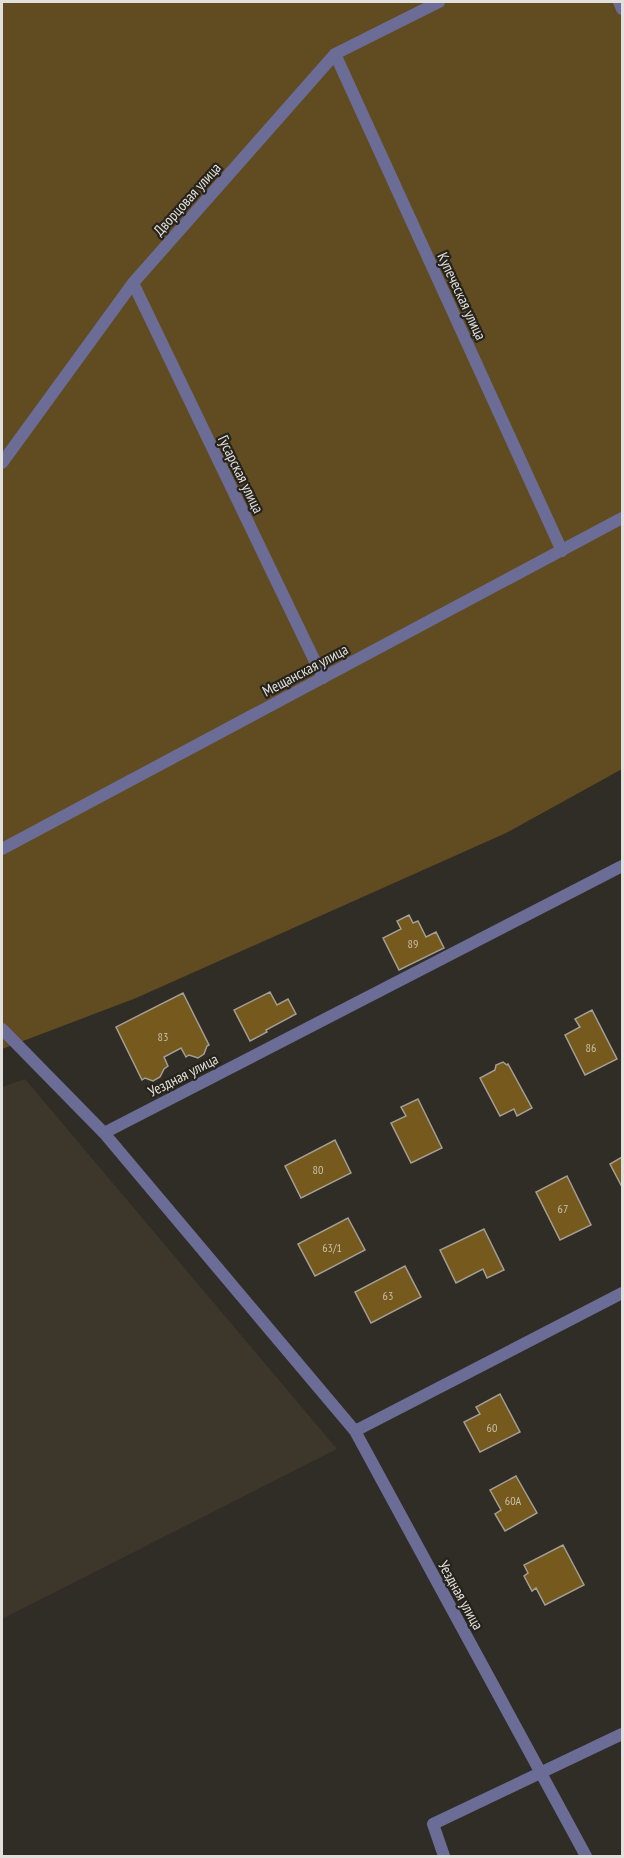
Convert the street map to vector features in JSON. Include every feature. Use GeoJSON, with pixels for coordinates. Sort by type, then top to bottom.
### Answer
{"type":"FeatureCollection","features":[{"type":"Feature","properties":{"kind":"street","name":"Дворцовая улица"},"geometry":{"type":"LineString","coordinates":[[2,463],[133,283],[335,54],[439,2]]}},
{"type":"Feature","properties":{"kind":"street"},"geometry":{"type":"LineString","coordinates":[[619,2],[622,9]]}},
{"type":"Feature","properties":{"kind":"street","name":"Купеческая улица"},"geometry":{"type":"LineString","coordinates":[[335,54],[562,551]]}},
{"type":"Feature","properties":{"kind":"street","name":"Гусарская улица"},"geometry":{"type":"LineString","coordinates":[[133,283],[323,678]]}},
{"type":"Feature","properties":{"kind":"street","name":"Мещанская улица"},"geometry":{"type":"LineString","coordinates":[[2,849],[622,518]]}},
{"type":"Feature","properties":{"kind":"street","name":"Уездная улица"},"geometry":{"type":"LineString","coordinates":[[586,1857],[355,1431],[104,1133],[622,866]]}},
{"type":"Feature","properties":{"kind":"street"},"geometry":{"type":"LineString","coordinates":[[2,1029],[104,1133]]}},
{"type":"Feature","properties":{"kind":"street"},"geometry":{"type":"LineString","coordinates":[[355,1431],[622,1293]]}},
{"type":"Feature","properties":{"kind":"street"},"geometry":{"type":"LineString","coordinates":[[444,1857],[433,1824],[622,1734]]}},
{"type":"Feature","properties":{"kind":"shaded area"},"geometry":{"type":"Polygon","coordinates":[[[2,2],[622,2],[622,769],[506,833],[136,998],[2,1049],[2,2]]]}},
{"type":"Feature","properties":{"kind":"shaded area"},"geometry":{"type":"Polygon","coordinates":[[[25,1079],[337,1449],[2,1619],[2,1087],[25,1079]]]}},
{"type":"Feature","properties":{"kind":"building"},"geometry":{"type":"Polygon","coordinates":[[[409,915],[413,923],[418,921],[426,937],[436,932],[444,948],[399,970],[383,938],[401,929],[397,921],[409,915]]]}},
{"type":"Feature","properties":{"kind":"building"},"geometry":{"type":"Polygon","coordinates":[[[270,992],[277,1005],[288,999],[296,1014],[250,1041],[234,1010],[270,992]]]}},
{"type":"Feature","properties":{"kind":"building"},"geometry":{"type":"Polygon","coordinates":[[[183,993],[209,1045],[204,1054],[198,1058],[189,1055],[186,1057],[181,1048],[164,1057],[168,1066],[160,1077],[153,1081],[145,1078],[142,1080],[116,1027],[183,993]]]}},
{"type":"Feature","properties":{"kind":"building"},"geometry":{"type":"Polygon","coordinates":[[[592,1010],[617,1059],[585,1075],[565,1035],[580,1027],[575,1019],[592,1010]]]}},
{"type":"Feature","properties":{"kind":"building"},"geometry":{"type":"Polygon","coordinates":[[[503,1062],[508,1064],[532,1108],[517,1116],[514,1109],[500,1116],[480,1078],[495,1070],[496,1065],[503,1062]]]}},
{"type":"Feature","properties":{"kind":"building"},"geometry":{"type":"Polygon","coordinates":[[[418,1099],[442,1148],[411,1163],[391,1123],[406,1116],[401,1107],[418,1099]]]}},
{"type":"Feature","properties":{"kind":"building"},"geometry":{"type":"Polygon","coordinates":[[[335,1140],[351,1173],[301,1198],[285,1166],[335,1140]]]}},
{"type":"Feature","properties":{"kind":"building"},"geometry":{"type":"Polygon","coordinates":[[[622,1157],[622,1187],[610,1164],[622,1157]]]}},
{"type":"Feature","properties":{"kind":"building"},"geometry":{"type":"Polygon","coordinates":[[[567,1176],[591,1225],[560,1240],[536,1192],[567,1176]]]}},
{"type":"Feature","properties":{"kind":"building"},"geometry":{"type":"Polygon","coordinates":[[[348,1218],[365,1250],[315,1276],[298,1244],[348,1218]]]}},
{"type":"Feature","properties":{"kind":"building"},"geometry":{"type":"Polygon","coordinates":[[[484,1229],[504,1270],[487,1278],[483,1269],[456,1283],[440,1250],[484,1229]]]}},
{"type":"Feature","properties":{"kind":"building"},"geometry":{"type":"Polygon","coordinates":[[[405,1266],[421,1297],[371,1323],[355,1292],[405,1266]]]}},
{"type":"Feature","properties":{"kind":"building"},"geometry":{"type":"Polygon","coordinates":[[[500,1394],[520,1432],[480,1452],[464,1422],[480,1414],[476,1407],[500,1394]]]}},
{"type":"Feature","properties":{"kind":"building"},"geometry":{"type":"Polygon","coordinates":[[[516,1476],[537,1513],[505,1531],[495,1514],[501,1510],[490,1490],[516,1476]]]}},
{"type":"Feature","properties":{"kind":"building"},"geometry":{"type":"Polygon","coordinates":[[[563,1545],[584,1585],[545,1605],[536,1588],[532,1591],[524,1576],[528,1573],[524,1565],[563,1545]]]}}]}
